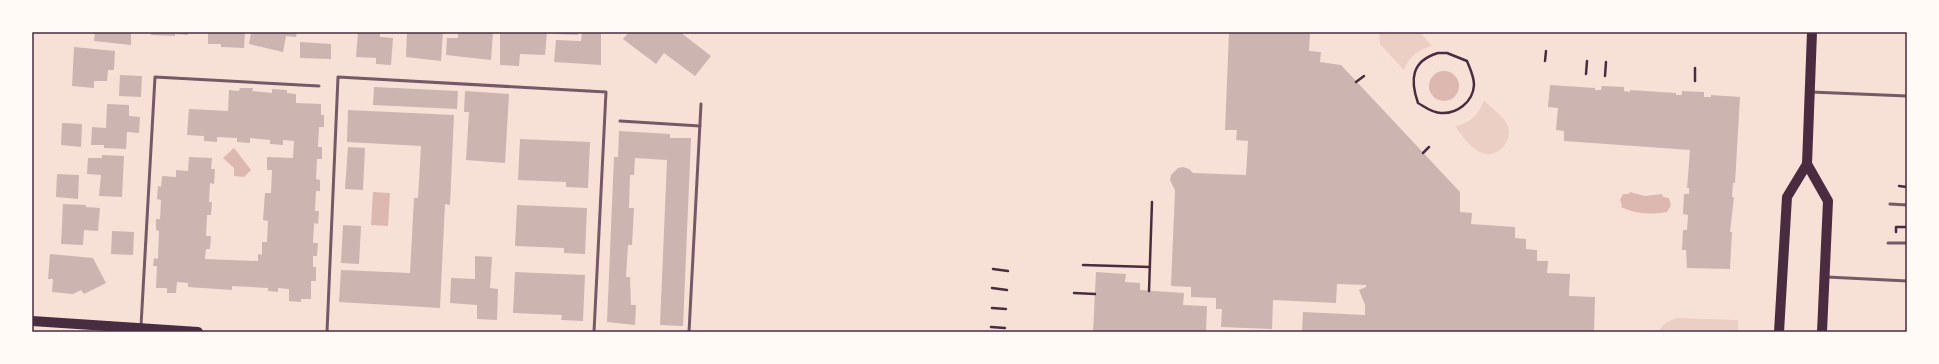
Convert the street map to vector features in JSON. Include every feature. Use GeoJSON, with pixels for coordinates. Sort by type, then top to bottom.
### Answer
{"type":"FeatureCollection","features":[{"type":"Feature","properties":{"kind":"main road"},"geometry":{"type":"LineString","coordinates":[[1780,332],[1787,197],[1807,164],[1812,32]]}},
{"type":"Feature","properties":{"kind":"main road"},"geometry":{"type":"LineString","coordinates":[[1807,164],[1828,201],[1822,332]]}},
{"type":"Feature","properties":{"kind":"main road"},"geometry":{"type":"LineString","coordinates":[[32,321],[198,332]]}},
{"type":"Feature","properties":{"kind":"lane"},"geometry":{"type":"LineString","coordinates":[[141,328],[155,77],[319,86]]}},
{"type":"Feature","properties":{"kind":"lane"},"geometry":{"type":"LineString","coordinates":[[327,332],[338,77],[606,92],[594,332]]}},
{"type":"Feature","properties":{"kind":"lane"},"geometry":{"type":"LineString","coordinates":[[1810,92],[1907,96]]}},
{"type":"Feature","properties":{"kind":"lane"},"geometry":{"type":"LineString","coordinates":[[689,332],[701,104]]}},
{"type":"Feature","properties":{"kind":"lane"},"geometry":{"type":"LineString","coordinates":[[620,121],[700,126]]}},
{"type":"Feature","properties":{"kind":"lane"},"geometry":{"type":"LineString","coordinates":[[1890,204],[1907,206]]}},
{"type":"Feature","properties":{"kind":"lane"},"geometry":{"type":"LineString","coordinates":[[1888,243],[1907,244]]}},
{"type":"Feature","properties":{"kind":"lane"},"geometry":{"type":"LineString","coordinates":[[1824,277],[1907,281]]}},
{"type":"Feature","properties":{"kind":"path"},"geometry":{"type":"LineString","coordinates":[[1545,61],[1546,51]]}},
{"type":"Feature","properties":{"kind":"path"},"geometry":{"type":"LineString","coordinates":[[1447,53],[1456,55],[1467,61],[1473,76],[1474,86],[1466,103],[1459,109],[1441,113],[1432,111],[1418,104],[1413,84],[1417,67],[1430,55],[1447,53]]}},
{"type":"Feature","properties":{"kind":"path"},"geometry":{"type":"LineString","coordinates":[[1586,61],[1586,74]]}},
{"type":"Feature","properties":{"kind":"path"},"geometry":{"type":"LineString","coordinates":[[1605,76],[1606,62]]}},
{"type":"Feature","properties":{"kind":"path"},"geometry":{"type":"LineString","coordinates":[[1695,81],[1696,68]]}},
{"type":"Feature","properties":{"kind":"path"},"geometry":{"type":"LineString","coordinates":[[1356,82],[1364,76]]}},
{"type":"Feature","properties":{"kind":"path"},"geometry":{"type":"LineString","coordinates":[[1423,153],[1429,147]]}},
{"type":"Feature","properties":{"kind":"path"},"geometry":{"type":"LineString","coordinates":[[1899,186],[1907,187]]}},
{"type":"Feature","properties":{"kind":"path"},"geometry":{"type":"LineString","coordinates":[[1149,291],[1152,202]]}},
{"type":"Feature","properties":{"kind":"path"},"geometry":{"type":"LineString","coordinates":[[1903,234],[1896,234],[1896,227],[1907,228]]}},
{"type":"Feature","properties":{"kind":"path"},"geometry":{"type":"LineString","coordinates":[[1083,265],[1150,268]]}},
{"type":"Feature","properties":{"kind":"path"},"geometry":{"type":"LineString","coordinates":[[993,270],[1008,270]]}},
{"type":"Feature","properties":{"kind":"path"},"geometry":{"type":"LineString","coordinates":[[992,288],[1007,290]]}},
{"type":"Feature","properties":{"kind":"path"},"geometry":{"type":"LineString","coordinates":[[1074,293],[1095,294]]}},
{"type":"Feature","properties":{"kind":"path"},"geometry":{"type":"LineString","coordinates":[[992,308],[1006,309]]}},
{"type":"Feature","properties":{"kind":"path"},"geometry":{"type":"LineString","coordinates":[[991,327],[1005,328]]}},
{"type":"Feature","properties":{"kind":"shaded area"},"geometry":{"type":"Polygon","coordinates":[[[1379,32],[1420,32],[1432,46],[1422,49],[1411,57],[1404,70],[1380,44],[1379,32]]]}},
{"type":"Feature","properties":{"kind":"shaded area"},"geometry":{"type":"Polygon","coordinates":[[[1444,71],[1455,75],[1459,86],[1455,97],[1444,101],[1433,97],[1429,86],[1433,75],[1444,71]]]}},
{"type":"Feature","properties":{"kind":"shaded area"},"geometry":{"type":"Polygon","coordinates":[[[1484,100],[1505,121],[1509,131],[1506,143],[1497,152],[1491,154],[1484,154],[1471,146],[1455,126],[1465,123],[1473,118],[1477,114],[1484,100]]]}},
{"type":"Feature","properties":{"kind":"shaded area"},"geometry":{"type":"Polygon","coordinates":[[[234,148],[251,170],[244,177],[234,176],[234,168],[223,158],[234,148]]]}},
{"type":"Feature","properties":{"kind":"shaded area"},"geometry":{"type":"Polygon","coordinates":[[[373,192],[390,193],[388,226],[371,225],[373,192]]]}},
{"type":"Feature","properties":{"kind":"shaded area"},"geometry":{"type":"Polygon","coordinates":[[[1630,192],[1645,196],[1662,194],[1663,197],[1669,198],[1671,205],[1667,212],[1649,214],[1632,211],[1621,207],[1622,205],[1620,200],[1623,194],[1629,194],[1630,192]]]}},
{"type":"Feature","properties":{"kind":"shaded area"},"geometry":{"type":"Polygon","coordinates":[[[1678,318],[1738,320],[1738,332],[1659,332],[1662,326],[1667,322],[1678,318]]]}},
{"type":"Feature","properties":{"kind":"building"},"geometry":{"type":"Polygon","coordinates":[[[95,32],[131,32],[131,45],[94,41],[95,32]]]}},
{"type":"Feature","properties":{"kind":"building"},"geometry":{"type":"Polygon","coordinates":[[[151,32],[188,32],[188,35],[151,35],[151,32]]]}},
{"type":"Feature","properties":{"kind":"building"},"geometry":{"type":"Polygon","coordinates":[[[208,32],[245,32],[244,48],[221,47],[221,44],[208,44],[208,32]]]}},
{"type":"Feature","properties":{"kind":"building"},"geometry":{"type":"Polygon","coordinates":[[[251,32],[297,32],[296,37],[286,36],[283,52],[249,44],[251,32]]]}},
{"type":"Feature","properties":{"kind":"building"},"geometry":{"type":"Polygon","coordinates":[[[358,32],[380,32],[380,37],[393,38],[391,65],[376,64],[376,58],[356,57],[358,32]]]}},
{"type":"Feature","properties":{"kind":"building"},"geometry":{"type":"Polygon","coordinates":[[[407,32],[443,32],[441,61],[406,57],[407,32]]]}},
{"type":"Feature","properties":{"kind":"building"},"geometry":{"type":"Polygon","coordinates":[[[458,32],[493,32],[491,60],[446,55],[447,38],[458,38],[458,32]]]}},
{"type":"Feature","properties":{"kind":"building"},"geometry":{"type":"Polygon","coordinates":[[[500,32],[547,32],[545,55],[520,54],[519,66],[500,65],[500,32]]]}},
{"type":"Feature","properties":{"kind":"building"},"geometry":{"type":"Polygon","coordinates":[[[555,32],[578,32],[578,35],[555,34],[555,32]]]}},
{"type":"Feature","properties":{"kind":"building"},"geometry":{"type":"Polygon","coordinates":[[[582,32],[601,32],[601,65],[554,62],[556,40],[581,41],[582,32]]]}},
{"type":"Feature","properties":{"kind":"building"},"geometry":{"type":"Polygon","coordinates":[[[629,32],[680,32],[711,56],[695,76],[664,53],[656,64],[623,39],[629,32]]]}},
{"type":"Feature","properties":{"kind":"building"},"geometry":{"type":"Polygon","coordinates":[[[1229,32],[1310,32],[1309,51],[1321,52],[1320,62],[1341,65],[1460,192],[1460,212],[1472,213],[1471,224],[1515,227],[1515,238],[1526,239],[1526,249],[1537,250],[1537,261],[1548,261],[1547,273],[1570,274],[1569,296],[1595,297],[1594,332],[1302,332],[1303,312],[1365,315],[1365,305],[1359,290],[1366,287],[1366,285],[1337,284],[1336,303],[1273,300],[1272,329],[1221,327],[1222,309],[1216,309],[1216,298],[1191,297],[1191,287],[1171,286],[1175,190],[1170,180],[1171,175],[1178,168],[1183,167],[1189,169],[1193,173],[1246,175],[1248,141],[1236,140],[1237,130],[1225,130],[1229,32]]]}},
{"type":"Feature","properties":{"kind":"building"},"geometry":{"type":"Polygon","coordinates":[[[300,42],[331,44],[331,59],[300,58],[300,42]]]}},
{"type":"Feature","properties":{"kind":"building"},"geometry":{"type":"Polygon","coordinates":[[[74,47],[115,51],[114,70],[108,70],[107,81],[94,81],[94,88],[72,86],[74,47]]]}},
{"type":"Feature","properties":{"kind":"building"},"geometry":{"type":"Polygon","coordinates":[[[120,75],[142,76],[141,97],[119,96],[120,75]]]}},
{"type":"Feature","properties":{"kind":"building"},"geometry":{"type":"Polygon","coordinates":[[[1550,85],[1595,88],[1595,90],[1601,90],[1602,86],[1624,87],[1624,91],[1630,92],[1630,90],[1676,93],[1676,95],[1682,95],[1682,91],[1704,92],[1704,97],[1711,97],[1711,95],[1740,97],[1735,183],[1733,183],[1732,197],[1734,197],[1730,232],[1732,232],[1730,269],[1687,268],[1686,250],[1682,250],[1683,230],[1687,230],[1688,215],[1683,214],[1684,194],[1689,194],[1689,188],[1687,188],[1690,150],[1564,141],[1564,131],[1556,130],[1558,108],[1548,107],[1550,85]]]}},
{"type":"Feature","properties":{"kind":"building"},"geometry":{"type":"Polygon","coordinates":[[[374,87],[458,91],[457,109],[373,105],[374,87]]]}},
{"type":"Feature","properties":{"kind":"building"},"geometry":{"type":"Polygon","coordinates":[[[240,88],[253,88],[252,91],[272,93],[272,89],[287,90],[287,93],[296,94],[296,103],[321,104],[321,115],[324,115],[324,127],[319,127],[318,147],[322,147],[322,159],[317,159],[316,179],[320,180],[320,191],[316,191],[315,211],[319,211],[318,224],[314,223],[313,243],[318,243],[317,256],[313,256],[313,267],[316,267],[316,281],[311,281],[311,299],[301,299],[301,302],[289,301],[289,289],[278,288],[278,292],[268,291],[268,288],[232,286],[232,290],[188,287],[188,283],[177,282],[176,293],[167,293],[167,288],[156,288],[157,266],[153,266],[154,258],[158,259],[159,231],[156,230],[156,219],[160,219],[161,200],[157,199],[158,186],[161,187],[162,176],[176,177],[176,170],[188,171],[189,157],[212,158],[211,169],[215,169],[214,184],[210,183],[209,202],[212,202],[211,215],[207,215],[206,236],[211,236],[210,249],[206,249],[205,259],[258,261],[258,254],[262,255],[262,242],[267,242],[268,221],[263,220],[265,193],[271,193],[272,170],[267,170],[267,157],[293,158],[294,141],[283,140],[283,145],[270,144],[270,140],[250,138],[250,143],[237,142],[237,138],[217,137],[217,142],[204,141],[204,136],[187,135],[189,109],[228,111],[229,90],[239,91],[240,88]]]}},
{"type":"Feature","properties":{"kind":"building"},"geometry":{"type":"Polygon","coordinates":[[[465,91],[509,94],[505,163],[466,160],[469,112],[464,112],[465,91]]]}},
{"type":"Feature","properties":{"kind":"building"},"geometry":{"type":"Polygon","coordinates":[[[107,104],[129,105],[129,116],[140,117],[139,133],[127,132],[126,149],[104,148],[104,145],[91,145],[92,127],[106,128],[107,104]]]}},
{"type":"Feature","properties":{"kind":"building"},"geometry":{"type":"Polygon","coordinates":[[[348,110],[454,115],[450,205],[445,204],[440,308],[339,302],[341,270],[410,273],[414,198],[418,198],[421,146],[347,142],[348,110]]]}},
{"type":"Feature","properties":{"kind":"building"},"geometry":{"type":"Polygon","coordinates":[[[62,123],[82,124],[81,147],[61,145],[62,123]]]}},
{"type":"Feature","properties":{"kind":"building"},"geometry":{"type":"Polygon","coordinates":[[[619,131],[670,134],[670,138],[691,138],[683,326],[660,325],[667,160],[635,158],[634,175],[630,175],[629,208],[634,208],[632,245],[628,245],[626,277],[630,277],[631,305],[636,305],[635,325],[607,322],[614,157],[618,157],[619,131]]]}},
{"type":"Feature","properties":{"kind":"building"},"geometry":{"type":"Polygon","coordinates":[[[520,139],[590,142],[588,188],[566,187],[566,182],[518,180],[520,139]]]}},
{"type":"Feature","properties":{"kind":"building"},"geometry":{"type":"Polygon","coordinates":[[[348,147],[365,148],[363,190],[345,189],[348,147]]]}},
{"type":"Feature","properties":{"kind":"building"},"geometry":{"type":"Polygon","coordinates":[[[102,155],[124,156],[122,197],[99,196],[101,175],[87,174],[88,158],[102,158],[102,155]]]}},
{"type":"Feature","properties":{"kind":"building"},"geometry":{"type":"Polygon","coordinates":[[[57,174],[79,175],[78,199],[56,197],[57,174]]]}},
{"type":"Feature","properties":{"kind":"building"},"geometry":{"type":"Polygon","coordinates":[[[63,204],[86,205],[86,207],[100,208],[98,231],[84,230],[83,245],[61,244],[63,204]]]}},
{"type":"Feature","properties":{"kind":"building"},"geometry":{"type":"Polygon","coordinates":[[[517,205],[587,208],[585,254],[564,253],[564,248],[515,246],[517,205]]]}},
{"type":"Feature","properties":{"kind":"building"},"geometry":{"type":"Polygon","coordinates":[[[343,225],[361,226],[359,264],[341,263],[343,225]]]}},
{"type":"Feature","properties":{"kind":"building"},"geometry":{"type":"Polygon","coordinates":[[[112,231],[134,232],[133,255],[111,254],[112,231]]]}},
{"type":"Feature","properties":{"kind":"building"},"geometry":{"type":"Polygon","coordinates":[[[50,254],[93,258],[106,283],[84,294],[81,290],[73,294],[52,292],[53,279],[48,279],[50,254]]]}},
{"type":"Feature","properties":{"kind":"building"},"geometry":{"type":"Polygon","coordinates":[[[475,256],[492,257],[490,288],[498,289],[497,320],[477,319],[477,305],[450,303],[451,278],[475,279],[475,256]]]}},
{"type":"Feature","properties":{"kind":"building"},"geometry":{"type":"Polygon","coordinates":[[[515,272],[585,275],[583,321],[561,320],[562,315],[513,313],[515,272]]]}},
{"type":"Feature","properties":{"kind":"building"},"geometry":{"type":"Polygon","coordinates":[[[1096,272],[1126,274],[1125,282],[1140,283],[1140,290],[1184,293],[1183,305],[1207,306],[1206,332],[1093,332],[1096,272]]]}}]}
